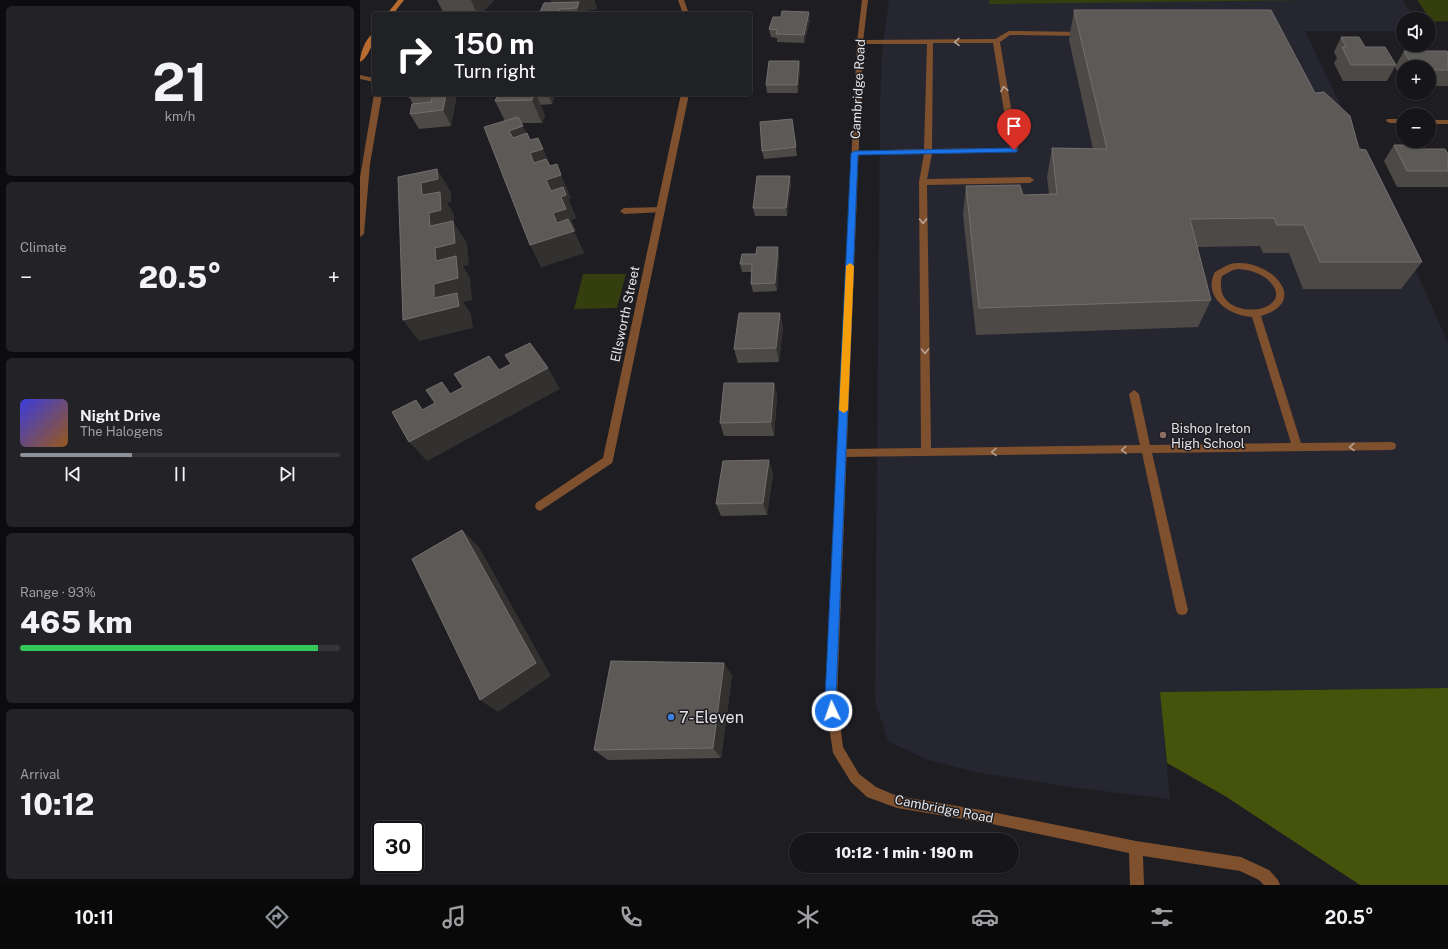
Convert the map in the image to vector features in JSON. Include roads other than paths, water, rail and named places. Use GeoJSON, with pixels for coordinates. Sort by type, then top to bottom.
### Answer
{"type":"FeatureCollection","features":[{"type":"Feature","properties":{"kind":"street"},"geometry":{"type":"LineString","coordinates":[[392,12],[401,0]]}},
{"type":"Feature","properties":{"kind":"street"},"geometry":{"type":"LineString","coordinates":[[681,0],[685,12]]}},
{"type":"Feature","properties":{"kind":"street","name":"Cambridge Road"},"geometry":{"type":"LineString","coordinates":[[865,0],[860,42],[831,699],[836,749],[855,778],[872,792],[897,802],[987,817],[1136,848],[1241,864],[1264,875],[1273,885]]}},
{"type":"Feature","properties":{"kind":"street"},"geometry":{"type":"LineString","coordinates":[[860,42],[996,41],[1008,33],[1090,34]]}},
{"type":"Feature","properties":{"kind":"street"},"geometry":{"type":"LineString","coordinates":[[360,60],[372,39]]}},
{"type":"Feature","properties":{"kind":"street"},"geometry":{"type":"LineString","coordinates":[[855,153],[1014,150],[996,41]]}},
{"type":"Feature","properties":{"kind":"street"},"geometry":{"type":"LineString","coordinates":[[926,453],[923,182],[928,152],[930,42]]}},
{"type":"Feature","properties":{"kind":"street"},"geometry":{"type":"LineString","coordinates":[[360,76],[372,79]]}},
{"type":"Feature","properties":{"kind":"street"},"geometry":{"type":"LineString","coordinates":[[360,234],[361,200],[367,146],[378,96]]}},
{"type":"Feature","properties":{"kind":"street","name":"Ellsworth Street"},"geometry":{"type":"LineString","coordinates":[[540,506],[608,460],[685,96]]}},
{"type":"Feature","properties":{"kind":"street"},"geometry":{"type":"LineString","coordinates":[[1390,121],[1396,121]]}},
{"type":"Feature","properties":{"kind":"street"},"geometry":{"type":"LineString","coordinates":[[1436,122],[1448,122]]}},
{"type":"Feature","properties":{"kind":"street"},"geometry":{"type":"LineString","coordinates":[[923,182],[1030,180]]}},
{"type":"Feature","properties":{"kind":"street"},"geometry":{"type":"LineString","coordinates":[[624,211],[661,210]]}},
{"type":"Feature","properties":{"kind":"street"},"geometry":{"type":"LineString","coordinates":[[1231,267],[1249,267],[1260,270],[1273,278],[1281,292],[1280,300],[1273,309],[1256,314],[1244,313],[1231,308],[1222,301],[1214,287],[1218,274],[1231,267]]}},
{"type":"Feature","properties":{"kind":"street"},"geometry":{"type":"LineString","coordinates":[[1256,314],[1297,447]]}},
{"type":"Feature","properties":{"kind":"street"},"geometry":{"type":"LineString","coordinates":[[1134,394],[1182,610]]}},
{"type":"Feature","properties":{"kind":"street"},"geometry":{"type":"LineString","coordinates":[[842,454],[1391,446]]}},
{"type":"Feature","properties":{"kind":"street"},"geometry":{"type":"LineString","coordinates":[[1136,848],[1137,885]]}},
{"type":"Feature","properties":{"kind":"place","name":"Bishop Ireton High School"},"geometry":{"type":"Point","coordinates":[1163,435]}},
{"type":"Feature","properties":{"kind":"place","name":"7-Eleven"},"geometry":{"type":"Point","coordinates":[671,717]}}]}
